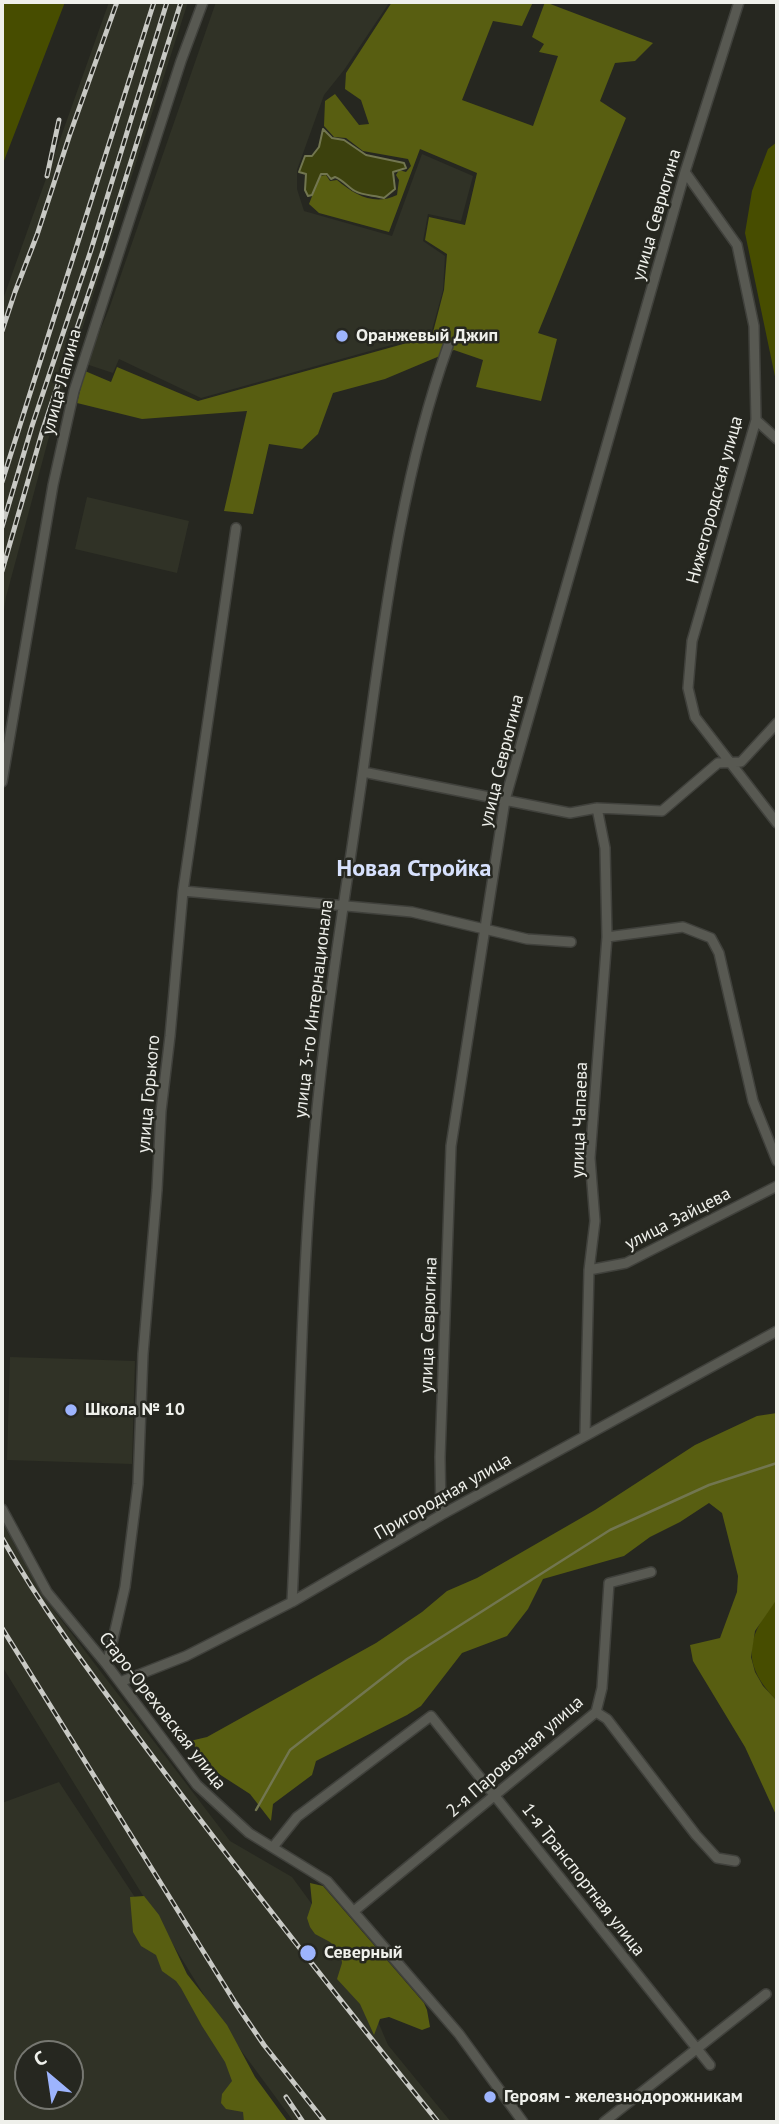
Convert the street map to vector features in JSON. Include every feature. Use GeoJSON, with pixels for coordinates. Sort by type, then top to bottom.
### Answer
{"type":"FeatureCollection","features":[{"type":"Feature","properties":{"kind":"street","name":"улица Лапина"},"geometry":{"type":"LineString","coordinates":[[2,782],[52,485],[74,391],[165,109],[203,2]]}},
{"type":"Feature","properties":{"kind":"street","name":"улица Севрюгина"},"geometry":{"type":"LineString","coordinates":[[441,1515],[451,1146],[505,800],[685,172],[738,2]]}},
{"type":"Feature","properties":{"kind":"street","name":"Нижегородская улица"},"geometry":{"type":"LineString","coordinates":[[685,172],[737,245],[754,326],[756,420],[692,641],[688,688],[695,717],[777,823]]}},
{"type":"Feature","properties":{"kind":"street","name":"улица 3-го Интернационала"},"geometry":{"type":"LineString","coordinates":[[292,1602],[303,1303],[314,1144],[342,905],[392,566],[426,416],[448,346]]}},
{"type":"Feature","properties":{"kind":"street"},"geometry":{"type":"LineString","coordinates":[[756,420],[777,439]]}},
{"type":"Feature","properties":{"kind":"street","name":"улица Горького"},"geometry":{"type":"LineString","coordinates":[[107,1665],[125,1587],[138,1485],[143,1354],[161,1111],[183,891],[236,528]]}},
{"type":"Feature","properties":{"kind":"street"},"geometry":{"type":"LineString","coordinates":[[363,772],[569,813],[597,808],[662,811],[718,763],[741,762],[777,723]]}},
{"type":"Feature","properties":{"kind":"street","name":"улица Чапаева"},"geometry":{"type":"LineString","coordinates":[[585,1435],[589,1270],[595,1221],[590,1158],[607,937],[605,848],[597,808]]}},
{"type":"Feature","properties":{"kind":"street"},"geometry":{"type":"LineString","coordinates":[[183,891],[412,912],[527,939],[571,942]]}},
{"type":"Feature","properties":{"kind":"street"},"geometry":{"type":"LineString","coordinates":[[607,937],[683,927],[712,938],[719,953],[753,1101],[777,1161]]}},
{"type":"Feature","properties":{"kind":"street","name":"улица Зайцева"},"geometry":{"type":"LineString","coordinates":[[589,1270],[626,1263],[777,1186]]}},
{"type":"Feature","properties":{"kind":"street","name":"Пригородная улица"},"geometry":{"type":"LineString","coordinates":[[120,1682],[186,1656],[292,1602],[441,1515],[777,1331]]}},
{"type":"Feature","properties":{"kind":"street","name":"Старо-Ореховская улица"},"geometry":{"type":"LineString","coordinates":[[2,1509],[47,1592],[107,1665],[197,1785],[249,1833],[327,1881],[459,2034],[523,2122]]}},
{"type":"Feature","properties":{"kind":"street","name":"2-я Паровозная улица"},"geometry":{"type":"LineString","coordinates":[[354,1911],[596,1712],[602,1688],[609,1583],[651,1572]]}},
{"type":"Feature","properties":{"kind":"street"},"geometry":{"type":"LineString","coordinates":[[596,1712],[607,1719],[696,1835],[717,1857],[735,1861]]}},
{"type":"Feature","properties":{"kind":"street","name":"1-я Транспортная улица"},"geometry":{"type":"LineString","coordinates":[[272,1847],[297,1817],[430,1716],[497,1796],[542,1857],[710,2065]]}},
{"type":"Feature","properties":{"kind":"street"},"geometry":{"type":"LineString","coordinates":[[604,2122],[766,1994]]}},
{"type":"Feature","properties":{"kind":"shaded area"},"geometry":{"type":"Polygon","coordinates":[[[2,2],[65,2],[2,166],[2,2]]]}},
{"type":"Feature","properties":{"kind":"shaded area"},"geometry":{"type":"Polygon","coordinates":[[[109,2],[188,2],[57,407],[6,597],[2,623],[2,302],[109,2]]]}},
{"type":"Feature","properties":{"kind":"shaded area"},"geometry":{"type":"Polygon","coordinates":[[[216,2],[389,3],[324,95],[297,170],[297,189],[304,211],[392,236],[422,154],[473,176],[461,221],[428,214],[423,241],[445,256],[443,290],[431,334],[201,398],[119,359],[113,373],[86,364],[109,309],[216,2]]]}},
{"type":"Feature","properties":{"kind":"shaded area"},"geometry":{"type":"Polygon","coordinates":[[[392,2],[533,2],[522,26],[493,21],[462,100],[533,126],[558,56],[539,52],[544,44],[532,37],[545,2],[653,43],[635,61],[615,63],[600,101],[626,118],[538,333],[557,339],[541,401],[476,387],[483,360],[454,350],[385,379],[333,393],[318,434],[302,449],[269,444],[253,514],[224,511],[247,411],[142,419],[77,403],[85,371],[111,382],[117,367],[198,401],[432,336],[444,290],[447,254],[425,240],[429,217],[465,225],[477,173],[420,149],[389,232],[319,213],[309,204],[320,176],[326,175],[330,181],[337,180],[365,197],[380,199],[397,195],[399,180],[396,175],[399,170],[406,172],[411,166],[408,159],[363,151],[346,138],[334,137],[324,126],[325,101],[335,94],[359,125],[369,124],[361,100],[345,89],[346,73],[392,2]]]}},
{"type":"Feature","properties":{"kind":"shaded area"},"geometry":{"type":"Polygon","coordinates":[[[323,129],[332,138],[344,140],[366,155],[404,163],[406,168],[393,172],[395,189],[384,198],[365,195],[338,178],[331,179],[327,174],[321,174],[312,195],[308,196],[305,190],[306,174],[299,172],[305,156],[312,156],[319,147],[323,129]]]}},
{"type":"Feature","properties":{"kind":"shaded area"},"geometry":{"type":"Polygon","coordinates":[[[777,142],[777,386],[745,233],[752,191],[768,149],[777,142]]]}},
{"type":"Feature","properties":{"kind":"shaded area"},"geometry":{"type":"Polygon","coordinates":[[[87,497],[189,521],[177,573],[75,549],[87,497]]]}},
{"type":"Feature","properties":{"kind":"shaded area","name":"Школа № 10"},"geometry":{"type":"Polygon","coordinates":[[[10,1357],[135,1361],[132,1464],[7,1460],[10,1357]]]}},
{"type":"Feature","properties":{"kind":"shaded area"},"geometry":{"type":"Polygon","coordinates":[[[777,1413],[777,1599],[755,1631],[751,1657],[763,1686],[777,1701],[777,1817],[745,1747],[693,1661],[690,1645],[720,1638],[737,1592],[738,1576],[722,1513],[709,1503],[650,1537],[624,1556],[543,1579],[528,1609],[507,1636],[462,1653],[421,1706],[316,1761],[312,1775],[273,1804],[271,1821],[250,1794],[219,1774],[190,1741],[207,1737],[376,1643],[422,1612],[447,1591],[477,1578],[595,1510],[695,1445],[757,1416],[777,1413]]]}},
{"type":"Feature","properties":{"kind":"shaded area"},"geometry":{"type":"Polygon","coordinates":[[[2,1522],[43,1596],[230,1841],[292,1877],[350,1956],[388,2045],[451,2122],[294,2122],[223,2026],[2,1666],[2,1522]]]}},
{"type":"Feature","properties":{"kind":"shaded area"},"geometry":{"type":"Polygon","coordinates":[[[777,1599],[777,1701],[756,1671],[752,1651],[757,1629],[777,1599]]]}},
{"type":"Feature","properties":{"kind":"shaded area"},"geometry":{"type":"Polygon","coordinates":[[[59,1782],[283,2122],[2,2122],[2,1803],[59,1782]]]}},
{"type":"Feature","properties":{"kind":"shaded area"},"geometry":{"type":"Polygon","coordinates":[[[310,1883],[323,1886],[424,2003],[430,2027],[422,2030],[389,2017],[380,2019],[374,2035],[360,2004],[337,1979],[342,1963],[341,1954],[310,1927],[307,1918],[312,1903],[310,1883]]]}},
{"type":"Feature","properties":{"kind":"shaded area"},"geometry":{"type":"Polygon","coordinates":[[[144,1896],[159,1915],[187,1974],[227,2025],[255,2077],[288,2122],[244,2122],[243,2112],[226,2109],[221,2103],[222,2094],[232,2081],[225,2062],[181,1988],[162,1971],[156,1955],[141,1946],[133,1932],[130,1897],[144,1896]]]}},
{"type":"Feature","properties":{"kind":"waterway"},"geometry":{"type":"LineString","coordinates":[[256,1810],[290,1750],[407,1659],[610,1530],[709,1485],[777,1463]]}},
{"type":"Feature","properties":{"kind":"railway"},"geometry":{"type":"LineString","coordinates":[[2,331],[117,2]]}},
{"type":"Feature","properties":{"kind":"railway"},"geometry":{"type":"LineString","coordinates":[[2,482],[154,2]]}},
{"type":"Feature","properties":{"kind":"railway"},"geometry":{"type":"LineString","coordinates":[[2,527],[167,2]]}},
{"type":"Feature","properties":{"kind":"railway"},"geometry":{"type":"LineString","coordinates":[[2,571],[43,429],[102,254],[181,2]]}},
{"type":"Feature","properties":{"kind":"railway"},"geometry":{"type":"LineString","coordinates":[[47,176],[59,120]]}},
{"type":"Feature","properties":{"kind":"railway"},"geometry":{"type":"LineString","coordinates":[[2,1538],[54,1621],[150,1753],[292,1939],[438,2122]]}},
{"type":"Feature","properties":{"kind":"railway"},"geometry":{"type":"LineString","coordinates":[[2,1628],[236,2004],[264,2045],[325,2122]]}},
{"type":"Feature","properties":{"kind":"railway"},"geometry":{"type":"LineString","coordinates":[[286,2097],[303,2122]]}},
{"type":"Feature","properties":{"kind":"place","name":"Оранжевый Джип"},"geometry":{"type":"Point","coordinates":[342,336]}},
{"type":"Feature","properties":{"kind":"place","name":"Школа № 10"},"geometry":{"type":"Point","coordinates":[71,1410]}},
{"type":"Feature","properties":{"kind":"place","name":"Северный"},"geometry":{"type":"Point","coordinates":[308,1953]}},
{"type":"Feature","properties":{"kind":"place","name":"Героям - железнодорожникам"},"geometry":{"type":"Point","coordinates":[490,2097]}},
{"type":"Feature","properties":{"kind":"district","name":"Новая Стройка"},"geometry":{"type":"Point","coordinates":[414,869]}}]}
